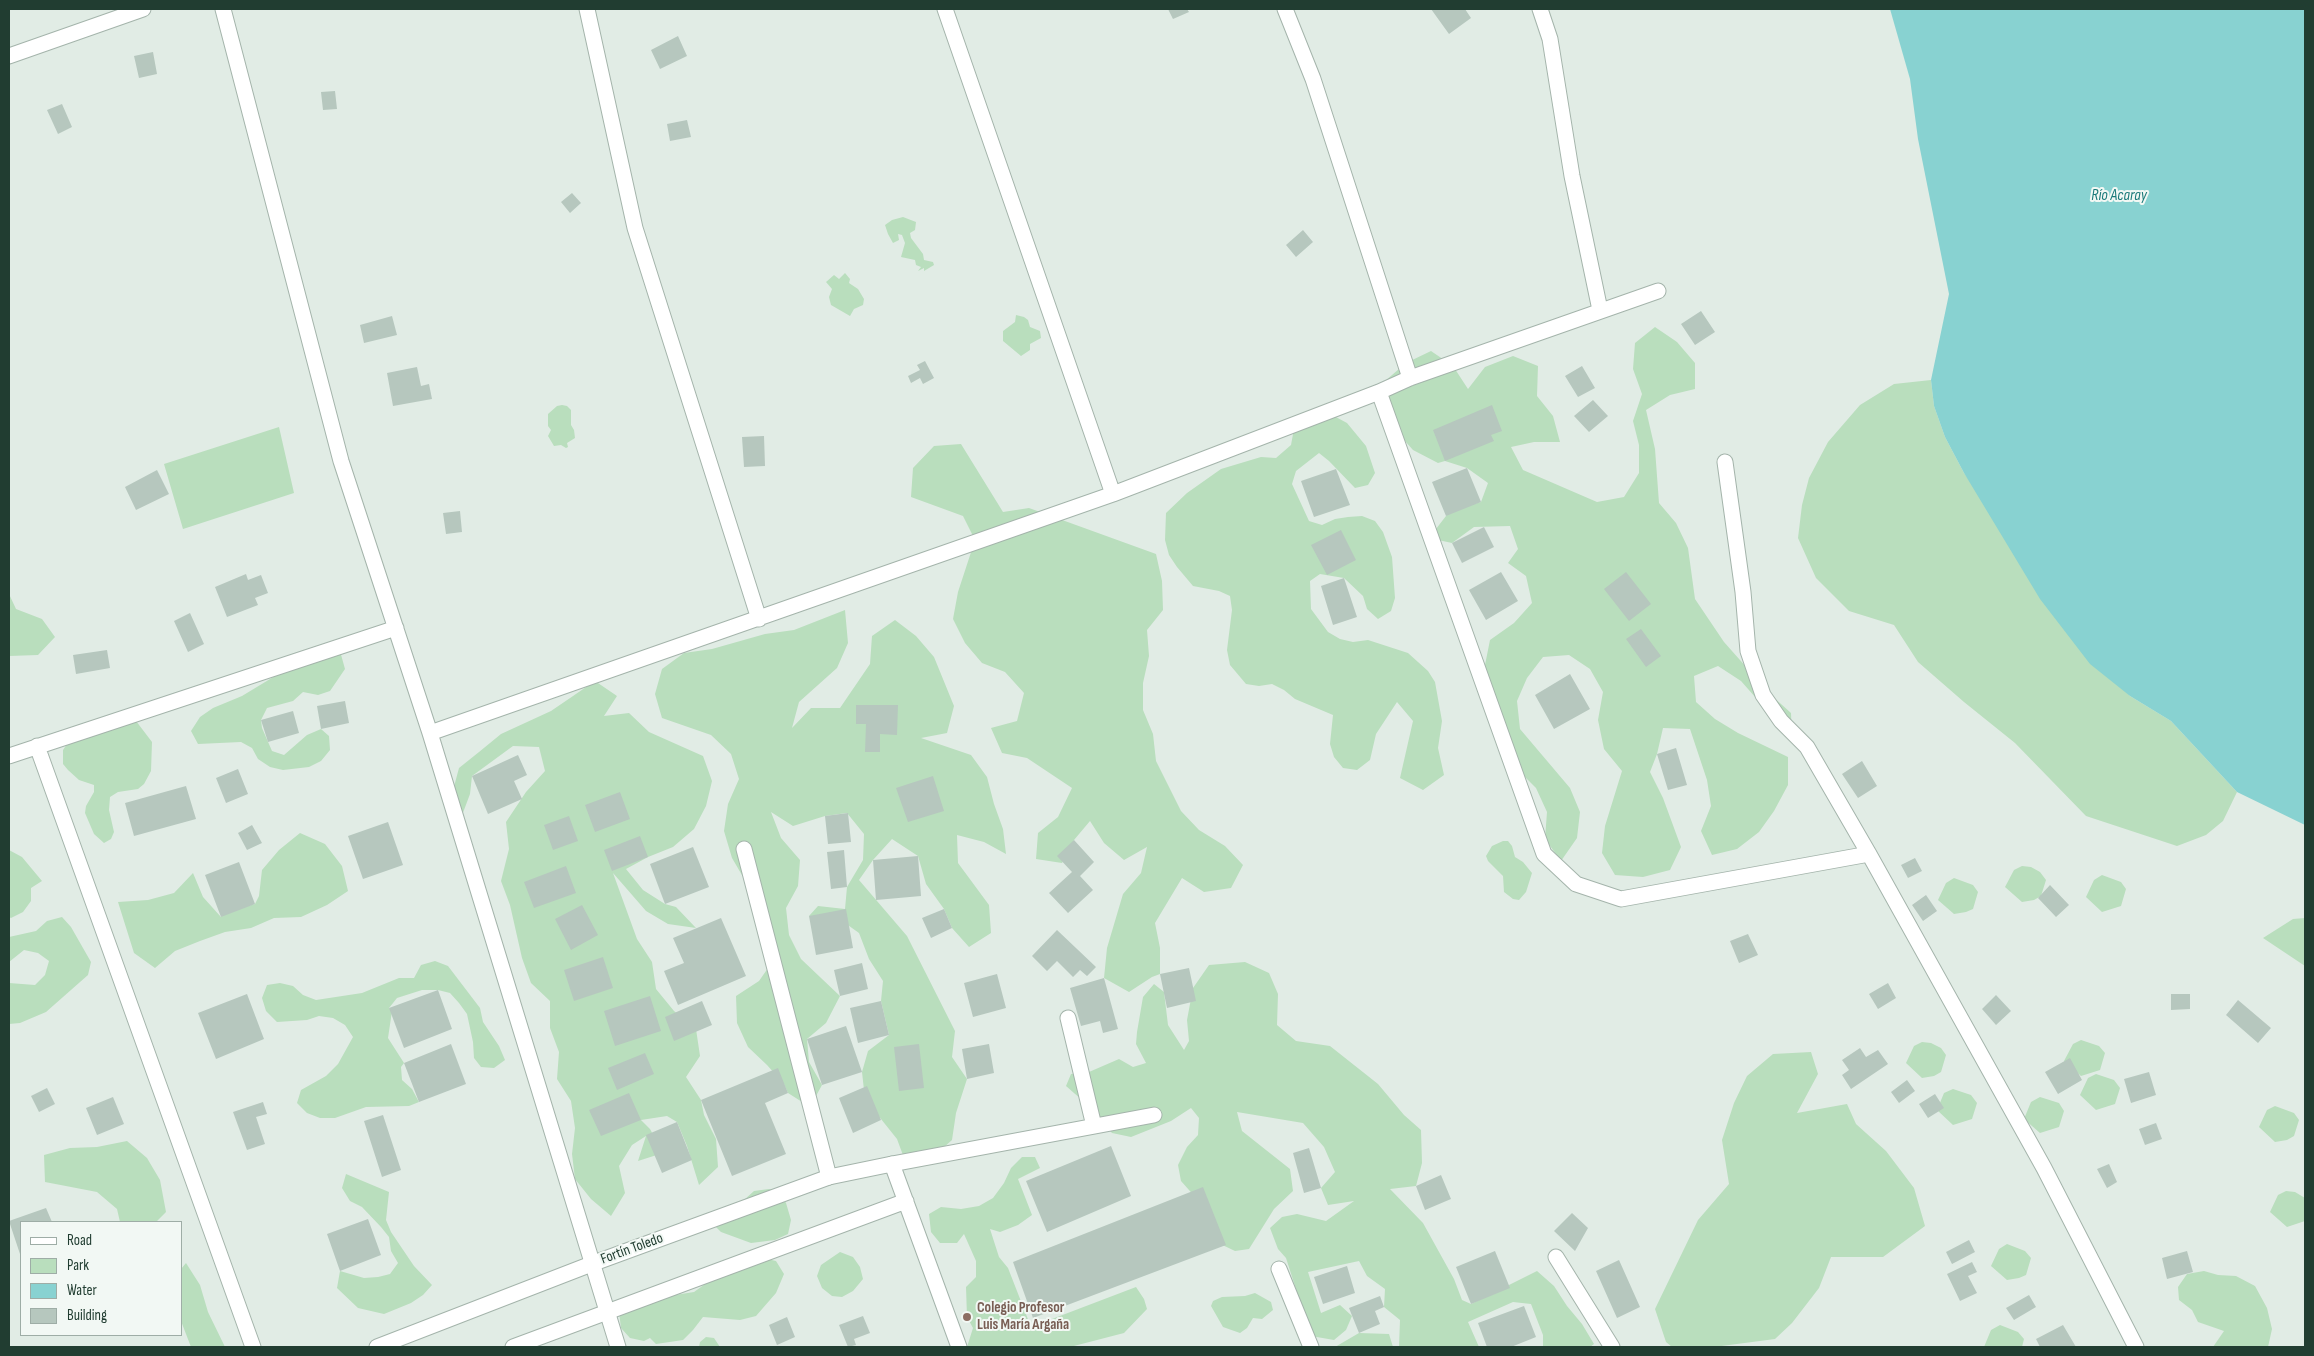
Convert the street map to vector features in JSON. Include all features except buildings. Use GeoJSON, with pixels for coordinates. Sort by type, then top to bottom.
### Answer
{"type":"FeatureCollection","features":[{"type":"Feature","properties":{"kind":"street"},"geometry":{"type":"LineString","coordinates":[[9,56],[143,9]]}},
{"type":"Feature","properties":{"kind":"street"},"geometry":{"type":"LineString","coordinates":[[223,9],[341,461],[430,733],[594,1263],[606,1312],[618,1347]]}},
{"type":"Feature","properties":{"kind":"street"},"geometry":{"type":"LineString","coordinates":[[587,9],[635,228],[759,619]]}},
{"type":"Feature","properties":{"kind":"street"},"geometry":{"type":"LineString","coordinates":[[945,9],[1113,494]]}},
{"type":"Feature","properties":{"kind":"street"},"geometry":{"type":"LineString","coordinates":[[1285,9],[1313,79],[1410,378]]}},
{"type":"Feature","properties":{"kind":"street"},"geometry":{"type":"LineString","coordinates":[[1540,9],[1550,39],[1572,176],[1600,310]]}},
{"type":"Feature","properties":{"kind":"street"},"geometry":{"type":"LineString","coordinates":[[430,733],[1113,494],[1379,392],[1410,378],[1658,290]]}},
{"type":"Feature","properties":{"kind":"street"},"geometry":{"type":"LineString","coordinates":[[1379,392],[1544,854],[1576,884],[1621,899],[1869,854]]}},
{"type":"Feature","properties":{"kind":"street"},"geometry":{"type":"LineString","coordinates":[[1725,462],[1743,592],[1748,651],[1763,696],[1781,721],[1806,747],[1869,854],[2044,1168],[2136,1347]]}},
{"type":"Feature","properties":{"kind":"street"},"geometry":{"type":"LineString","coordinates":[[9,756],[396,628]]}},
{"type":"Feature","properties":{"kind":"street"},"geometry":{"type":"LineString","coordinates":[[37,746],[252,1347]]}},
{"type":"Feature","properties":{"kind":"street"},"geometry":{"type":"LineString","coordinates":[[744,849],[829,1177]]}},
{"type":"Feature","properties":{"kind":"street"},"geometry":{"type":"LineString","coordinates":[[1068,1018],[1094,1126]]}},
{"type":"Feature","properties":{"kind":"street","name":"Fortín Toledo"},"geometry":{"type":"LineString","coordinates":[[377,1347],[594,1263],[829,1177],[1154,1115]]}},
{"type":"Feature","properties":{"kind":"street"},"geometry":{"type":"LineString","coordinates":[[892,1164],[959,1347]]}},
{"type":"Feature","properties":{"kind":"street"},"geometry":{"type":"LineString","coordinates":[[514,1347],[906,1201]]}},
{"type":"Feature","properties":{"kind":"street"},"geometry":{"type":"LineString","coordinates":[[1556,1257],[1612,1347]]}},
{"type":"Feature","properties":{"kind":"street"},"geometry":{"type":"LineString","coordinates":[[1279,1269],[1311,1347]]}},
{"type":"Feature","properties":{"kind":"green space"},"geometry":{"type":"Polygon","coordinates":[[[903,217],[916,222],[915,230],[910,233],[911,238],[923,254],[924,260],[933,262],[934,265],[924,271],[924,268],[918,271],[921,267],[916,265],[915,260],[901,257],[905,243],[902,235],[898,234],[899,240],[893,243],[888,234],[885,225],[892,220],[903,217]]]}},
{"type":"Feature","properties":{"kind":"green space"},"geometry":{"type":"Polygon","coordinates":[[[845,273],[850,279],[849,283],[858,289],[864,299],[863,305],[854,309],[850,316],[831,305],[829,297],[832,289],[826,282],[834,275],[839,279],[845,273]]]}},
{"type":"Feature","properties":{"kind":"green space"},"geometry":{"type":"Polygon","coordinates":[[[1016,315],[1024,317],[1028,320],[1030,327],[1040,331],[1041,338],[1030,344],[1030,350],[1021,356],[1003,341],[1003,331],[1015,322],[1016,315]]]}},
{"type":"Feature","properties":{"kind":"green space"},"geometry":{"type":"Polygon","coordinates":[[[1655,327],[1677,342],[1695,363],[1695,389],[1670,395],[1646,410],[1655,449],[1659,503],[1676,523],[1688,548],[1695,599],[1724,642],[1771,695],[1791,713],[1792,739],[1741,681],[1718,666],[1694,676],[1696,702],[1715,719],[1738,733],[1788,757],[1788,785],[1774,811],[1759,832],[1737,849],[1712,855],[1701,831],[1711,806],[1707,780],[1690,729],[1663,728],[1657,754],[1650,772],[1663,798],[1681,847],[1670,870],[1643,877],[1615,875],[1602,853],[1605,826],[1622,771],[1604,749],[1598,720],[1603,692],[1590,669],[1569,655],[1543,657],[1527,678],[1517,701],[1520,729],[1570,788],[1580,812],[1577,838],[1561,861],[1545,839],[1547,812],[1536,788],[1519,771],[1484,670],[1490,640],[1514,623],[1532,603],[1526,576],[1508,563],[1518,549],[1510,526],[1474,527],[1452,543],[1429,538],[1446,516],[1455,509],[1481,502],[1488,483],[1467,468],[1445,461],[1438,463],[1413,450],[1396,431],[1383,408],[1385,381],[1406,363],[1431,351],[1453,366],[1468,389],[1485,367],[1513,356],[1538,366],[1537,396],[1553,416],[1560,442],[1534,442],[1511,447],[1523,470],[1597,502],[1624,497],[1639,473],[1639,445],[1633,421],[1642,394],[1633,369],[1635,343],[1655,327]]]}},
{"type":"Feature","properties":{"kind":"green space"},"geometry":{"type":"Polygon","coordinates":[[[1931,380],[1934,406],[1945,437],[1964,473],[2130,696],[2171,721],[2237,792],[2223,821],[2206,835],[2177,846],[2086,816],[2015,743],[1918,662],[1894,625],[1849,611],[1816,578],[1798,538],[1802,505],[1809,478],[1828,442],[1860,405],[1894,384],[1931,380]]]}},
{"type":"Feature","properties":{"kind":"green space"},"geometry":{"type":"Polygon","coordinates":[[[557,406],[567,406],[571,410],[571,425],[575,438],[567,443],[568,447],[566,448],[561,445],[554,446],[548,436],[551,430],[548,426],[548,414],[557,406]]]}},
{"type":"Feature","properties":{"kind":"green space"},"geometry":{"type":"Polygon","coordinates":[[[1321,409],[1347,423],[1366,446],[1375,473],[1368,485],[1355,488],[1319,453],[1296,471],[1292,484],[1309,521],[1322,525],[1335,519],[1362,516],[1375,521],[1383,532],[1392,557],[1395,598],[1391,611],[1378,619],[1367,609],[1363,596],[1344,578],[1320,574],[1310,581],[1311,609],[1328,632],[1340,639],[1353,642],[1368,640],[1408,653],[1428,671],[1435,682],[1442,721],[1438,748],[1444,775],[1423,790],[1400,778],[1413,721],[1397,702],[1376,734],[1370,760],[1357,770],[1343,768],[1334,757],[1330,744],[1333,715],[1295,699],[1284,690],[1272,684],[1259,686],[1246,684],[1230,665],[1227,650],[1232,610],[1230,596],[1219,591],[1193,586],[1169,555],[1165,540],[1166,513],[1187,493],[1221,469],[1261,457],[1276,458],[1291,445],[1296,418],[1308,411],[1321,409]]]}},
{"type":"Feature","properties":{"kind":"green space"},"geometry":{"type":"Polygon","coordinates":[[[279,427],[294,493],[183,529],[164,464],[279,427]]]}},
{"type":"Feature","properties":{"kind":"green space"},"geometry":{"type":"Polygon","coordinates":[[[961,444],[1003,512],[1029,508],[1156,554],[1162,581],[1163,610],[1147,630],[1149,656],[1143,683],[1143,710],[1153,734],[1156,761],[1181,811],[1199,830],[1225,846],[1243,865],[1231,888],[1204,892],[1182,878],[1155,923],[1160,948],[1160,974],[1129,992],[1104,978],[1107,948],[1123,894],[1141,873],[1147,847],[1124,860],[1104,843],[1090,821],[1074,840],[1062,863],[1036,859],[1038,833],[1058,817],[1072,788],[1027,758],[1002,753],[991,728],[1017,721],[1024,693],[1005,672],[982,663],[965,643],[953,619],[958,592],[975,540],[963,516],[911,497],[913,468],[934,446],[961,444]]]}},
{"type":"Feature","properties":{"kind":"green space"},"geometry":{"type":"Polygon","coordinates":[[[9,594],[16,609],[42,619],[55,637],[38,655],[9,656],[9,594]]]}},
{"type":"Feature","properties":{"kind":"green space"},"geometry":{"type":"Polygon","coordinates":[[[845,610],[848,643],[837,668],[799,702],[792,728],[811,708],[840,708],[870,664],[872,636],[895,620],[916,636],[934,657],[954,706],[947,733],[921,738],[971,755],[987,777],[1003,829],[1006,854],[984,842],[957,835],[958,863],[989,905],[991,933],[969,947],[952,928],[944,909],[926,884],[918,856],[892,839],[873,860],[859,880],[907,936],[955,1031],[952,1057],[967,1079],[956,1113],[952,1140],[933,1157],[907,1166],[897,1139],[865,1099],[862,1072],[868,1051],[889,1035],[881,1001],[883,981],[869,959],[859,933],[838,918],[809,916],[818,906],[845,909],[847,887],[863,860],[864,834],[847,813],[825,816],[793,826],[771,812],[781,838],[800,860],[798,886],[786,908],[789,935],[801,959],[840,996],[826,1023],[807,1039],[809,1062],[822,1085],[810,1107],[788,1093],[784,1084],[748,1047],[737,1023],[736,996],[759,981],[775,958],[746,882],[732,858],[724,831],[728,804],[739,779],[731,754],[711,735],[662,718],[655,694],[662,669],[684,653],[712,649],[765,634],[794,630],[845,610]]]}},
{"type":"Feature","properties":{"kind":"green space"},"geometry":{"type":"Polygon","coordinates":[[[340,651],[345,669],[330,691],[318,695],[303,692],[293,701],[267,708],[261,720],[262,728],[272,751],[284,755],[307,735],[321,729],[329,736],[330,750],[321,761],[309,767],[283,770],[270,767],[258,759],[252,748],[241,742],[198,744],[191,731],[200,717],[213,708],[242,696],[280,673],[340,651]]]}},
{"type":"Feature","properties":{"kind":"green space"},"geometry":{"type":"Polygon","coordinates":[[[595,681],[617,696],[604,716],[629,713],[649,732],[703,756],[712,781],[706,806],[694,829],[673,847],[648,857],[626,869],[643,890],[665,904],[676,907],[696,928],[668,924],[646,911],[613,873],[637,939],[652,962],[656,989],[674,1011],[696,1029],[700,1056],[686,1077],[701,1100],[704,1115],[716,1139],[718,1167],[699,1185],[687,1146],[677,1122],[667,1116],[641,1120],[650,1129],[663,1153],[638,1161],[646,1136],[632,1145],[619,1166],[625,1193],[611,1216],[591,1199],[575,1179],[572,1154],[575,1128],[571,1101],[557,1079],[559,1052],[550,1028],[550,1001],[531,983],[522,958],[510,905],[501,881],[509,849],[506,822],[526,792],[545,771],[539,747],[513,746],[472,776],[470,794],[461,818],[452,794],[459,768],[501,734],[551,711],[595,681]]]}},
{"type":"Feature","properties":{"kind":"green space"},"geometry":{"type":"Polygon","coordinates":[[[133,717],[152,742],[151,771],[144,784],[138,789],[118,792],[110,797],[109,810],[114,832],[111,839],[104,843],[94,834],[85,813],[86,806],[94,792],[94,785],[79,780],[68,770],[63,764],[63,750],[67,744],[133,717]]]}},
{"type":"Feature","properties":{"kind":"green space"},"geometry":{"type":"Polygon","coordinates":[[[300,833],[325,844],[342,866],[348,891],[327,905],[301,917],[274,918],[251,928],[225,932],[200,941],[175,951],[155,968],[134,953],[118,902],[148,900],[174,893],[193,873],[203,897],[221,917],[229,911],[255,904],[259,896],[262,870],[279,850],[300,833]]]}},
{"type":"Feature","properties":{"kind":"green space"},"geometry":{"type":"Polygon","coordinates":[[[1508,841],[1512,846],[1515,857],[1523,862],[1532,873],[1526,892],[1519,900],[1513,899],[1504,892],[1503,876],[1488,861],[1486,856],[1492,846],[1508,841]]]}},
{"type":"Feature","properties":{"kind":"green space"},"geometry":{"type":"Polygon","coordinates":[[[9,850],[22,857],[42,881],[31,888],[31,901],[23,912],[11,918],[9,917],[9,850]]]}},
{"type":"Feature","properties":{"kind":"green space"},"geometry":{"type":"Polygon","coordinates":[[[2022,866],[2031,867],[2040,872],[2046,880],[2041,896],[2034,900],[2022,902],[2005,887],[2014,870],[2022,866]]]}},
{"type":"Feature","properties":{"kind":"green space"},"geometry":{"type":"Polygon","coordinates":[[[2102,875],[2121,882],[2126,889],[2121,906],[2102,912],[2086,897],[2094,880],[2102,875]]]}},
{"type":"Feature","properties":{"kind":"green space"},"geometry":{"type":"Polygon","coordinates":[[[1954,878],[1973,885],[1978,892],[1973,909],[1954,914],[1938,900],[1946,883],[1954,878]]]}},
{"type":"Feature","properties":{"kind":"green space"},"geometry":{"type":"Polygon","coordinates":[[[62,917],[71,927],[91,962],[88,975],[46,1012],[20,1023],[9,1024],[9,983],[35,985],[45,975],[49,961],[38,953],[24,950],[9,962],[9,937],[36,931],[47,921],[62,917]]]}},
{"type":"Feature","properties":{"kind":"green space"},"geometry":{"type":"Polygon","coordinates":[[[2305,918],[2305,966],[2263,938],[2293,919],[2305,918]]]}},
{"type":"Feature","properties":{"kind":"green space"},"geometry":{"type":"Polygon","coordinates":[[[435,961],[448,966],[480,1008],[483,1022],[499,1046],[505,1060],[494,1068],[481,1067],[474,1058],[473,1042],[467,1014],[459,1003],[450,993],[438,990],[422,990],[397,998],[389,1008],[392,1011],[388,1038],[404,1063],[401,1067],[402,1080],[412,1089],[419,1102],[409,1106],[366,1107],[335,1118],[320,1118],[307,1113],[297,1103],[301,1090],[326,1076],[338,1064],[353,1037],[345,1025],[333,1018],[319,1016],[307,1020],[277,1022],[266,1011],[262,998],[267,985],[280,983],[293,986],[303,995],[316,1000],[362,993],[399,978],[414,978],[421,965],[435,961]]]}},
{"type":"Feature","properties":{"kind":"green space"},"geometry":{"type":"Polygon","coordinates":[[[1245,962],[1269,973],[1278,994],[1277,1025],[1296,1041],[1330,1046],[1378,1084],[1404,1115],[1421,1130],[1422,1163],[1416,1186],[1390,1189],[1423,1223],[1454,1279],[1462,1300],[1471,1304],[1537,1271],[1554,1286],[1594,1344],[1590,1347],[1543,1347],[1543,1335],[1531,1304],[1513,1302],[1468,1322],[1479,1347],[1399,1347],[1400,1320],[1384,1307],[1385,1289],[1367,1276],[1359,1261],[1308,1272],[1321,1313],[1340,1305],[1352,1316],[1346,1330],[1334,1340],[1311,1336],[1286,1258],[1278,1249],[1270,1228],[1282,1217],[1297,1214],[1326,1221],[1354,1201],[1328,1205],[1321,1188],[1335,1172],[1324,1147],[1303,1123],[1237,1112],[1242,1131],[1290,1169],[1293,1191],[1274,1209],[1249,1249],[1235,1251],[1210,1239],[1197,1199],[1181,1181],[1178,1165],[1187,1147],[1198,1135],[1199,1118],[1191,1108],[1171,1121],[1131,1137],[1112,1133],[1082,1100],[1066,1086],[1071,1074],[1089,1072],[1119,1059],[1133,1067],[1146,1063],[1136,1044],[1137,1032],[1143,997],[1154,984],[1164,992],[1168,1025],[1184,1050],[1189,1041],[1187,1020],[1193,988],[1209,965],[1245,962]]]}},
{"type":"Feature","properties":{"kind":"green space"},"geometry":{"type":"Polygon","coordinates":[[[2081,1040],[2099,1046],[2105,1053],[2100,1070],[2081,1076],[2064,1061],[2073,1044],[2081,1040]]]}},
{"type":"Feature","properties":{"kind":"green space"},"geometry":{"type":"Polygon","coordinates":[[[1922,1042],[1931,1043],[1941,1048],[1946,1055],[1941,1072],[1934,1076],[1922,1078],[1906,1063],[1914,1046],[1922,1042]]]}},
{"type":"Feature","properties":{"kind":"green space"},"geometry":{"type":"Polygon","coordinates":[[[1811,1052],[1818,1074],[1797,1113],[1847,1104],[1856,1124],[1886,1151],[1914,1188],[1925,1226],[1883,1257],[1831,1257],[1819,1288],[1792,1323],[1775,1339],[1714,1347],[1672,1347],[1666,1342],[1655,1309],[1698,1220],[1729,1184],[1722,1140],[1734,1103],[1747,1076],[1773,1054],[1811,1052]]]}},
{"type":"Feature","properties":{"kind":"green space"},"geometry":{"type":"Polygon","coordinates":[[[2096,1074],[2114,1080],[2120,1088],[2115,1104],[2096,1110],[2080,1095],[2088,1078],[2096,1074]]]}},
{"type":"Feature","properties":{"kind":"green space"},"geometry":{"type":"Polygon","coordinates":[[[1953,1089],[1971,1095],[1977,1103],[1972,1119],[1953,1125],[1937,1110],[1944,1093],[1953,1089]]]}},
{"type":"Feature","properties":{"kind":"green space"},"geometry":{"type":"Polygon","coordinates":[[[2040,1097],[2059,1103],[2064,1111],[2059,1127],[2040,1133],[2024,1119],[2031,1102],[2040,1097]]]}},
{"type":"Feature","properties":{"kind":"green space"},"geometry":{"type":"Polygon","coordinates":[[[2275,1106],[2294,1113],[2299,1120],[2294,1136],[2287,1140],[2275,1142],[2259,1127],[2267,1110],[2275,1106]]]}},
{"type":"Feature","properties":{"kind":"green space"},"geometry":{"type":"Polygon","coordinates":[[[127,1141],[147,1158],[160,1180],[166,1212],[157,1221],[120,1221],[117,1209],[97,1192],[45,1182],[44,1155],[70,1148],[97,1147],[127,1141]]]}},
{"type":"Feature","properties":{"kind":"green space"},"geometry":{"type":"Polygon","coordinates":[[[1022,1157],[1035,1157],[1040,1168],[1018,1179],[1032,1215],[1018,1225],[1000,1232],[990,1229],[999,1257],[1008,1268],[1031,1327],[1136,1287],[1144,1299],[1147,1309],[1124,1333],[1070,1347],[967,1347],[973,1328],[967,1317],[966,1287],[976,1277],[976,1261],[964,1234],[957,1243],[940,1243],[931,1232],[929,1214],[941,1207],[961,1209],[979,1206],[993,1198],[1004,1183],[1011,1168],[1022,1157]]]}},
{"type":"Feature","properties":{"kind":"green space"},"geometry":{"type":"Polygon","coordinates":[[[346,1174],[389,1192],[386,1220],[391,1232],[414,1266],[432,1285],[423,1295],[411,1303],[384,1314],[358,1308],[337,1288],[340,1271],[364,1278],[378,1277],[390,1274],[398,1263],[391,1251],[389,1237],[362,1207],[350,1201],[342,1188],[346,1174]]]}},
{"type":"Feature","properties":{"kind":"green space"},"geometry":{"type":"Polygon","coordinates":[[[769,1189],[780,1193],[786,1203],[791,1220],[788,1234],[775,1240],[751,1243],[721,1232],[715,1226],[754,1191],[769,1189]]]}},
{"type":"Feature","properties":{"kind":"green space"},"geometry":{"type":"Polygon","coordinates":[[[2286,1191],[2295,1192],[2305,1198],[2305,1221],[2287,1227],[2270,1212],[2278,1195],[2286,1191]]]}},
{"type":"Feature","properties":{"kind":"green space"},"geometry":{"type":"Polygon","coordinates":[[[2007,1244],[2025,1251],[2031,1258],[2026,1275],[2007,1280],[1991,1266],[1999,1249],[2007,1244]]]}},
{"type":"Feature","properties":{"kind":"green space"},"geometry":{"type":"Polygon","coordinates":[[[840,1252],[853,1257],[860,1267],[863,1279],[853,1291],[842,1297],[832,1296],[822,1288],[817,1276],[821,1265],[840,1252]]]}},
{"type":"Feature","properties":{"kind":"green space"},"geometry":{"type":"Polygon","coordinates":[[[763,1258],[776,1261],[784,1274],[776,1293],[756,1316],[740,1320],[703,1317],[683,1340],[656,1344],[650,1338],[644,1341],[630,1338],[621,1328],[619,1312],[662,1297],[694,1292],[715,1277],[763,1258]]]}},
{"type":"Feature","properties":{"kind":"green space"},"geometry":{"type":"Polygon","coordinates":[[[186,1263],[200,1285],[208,1312],[225,1347],[191,1347],[182,1324],[182,1268],[186,1263]]]}},
{"type":"Feature","properties":{"kind":"green space"},"geometry":{"type":"Polygon","coordinates":[[[2204,1271],[2218,1275],[2236,1276],[2255,1286],[2267,1308],[2272,1329],[2268,1347],[2213,1347],[2224,1331],[2198,1322],[2192,1310],[2179,1300],[2178,1287],[2187,1274],[2204,1271]]]}},
{"type":"Feature","properties":{"kind":"green space"},"geometry":{"type":"Polygon","coordinates":[[[1255,1293],[1271,1302],[1273,1310],[1262,1319],[1253,1318],[1247,1328],[1240,1333],[1223,1327],[1211,1306],[1213,1301],[1222,1297],[1245,1296],[1255,1293]]]}},
{"type":"Feature","properties":{"kind":"green space"},"geometry":{"type":"Polygon","coordinates":[[[2000,1325],[2018,1332],[2024,1339],[2022,1347],[1984,1347],[1991,1330],[2000,1325]]]}},
{"type":"Feature","properties":{"kind":"green space"},"geometry":{"type":"Polygon","coordinates":[[[1359,1333],[1389,1334],[1393,1347],[1335,1347],[1359,1333]]]}},
{"type":"Feature","properties":{"kind":"green space"},"geometry":{"type":"Polygon","coordinates":[[[706,1337],[714,1338],[720,1347],[699,1347],[700,1342],[706,1337]]]}},
{"type":"Feature","properties":{"kind":"water","name":"Río Acaray"},"geometry":{"type":"Polygon","coordinates":[[[1890,9],[2305,9],[2305,825],[2237,792],[2171,721],[2130,696],[2090,664],[2040,599],[1964,473],[1945,437],[1934,406],[1931,380],[1949,294],[1918,139],[1910,79],[1890,9]]]}},
{"type":"Feature","properties":{"kind":"place","name":"Colegio Profesor Luis María Argaña"},"geometry":{"type":"Point","coordinates":[967,1317]}}]}
